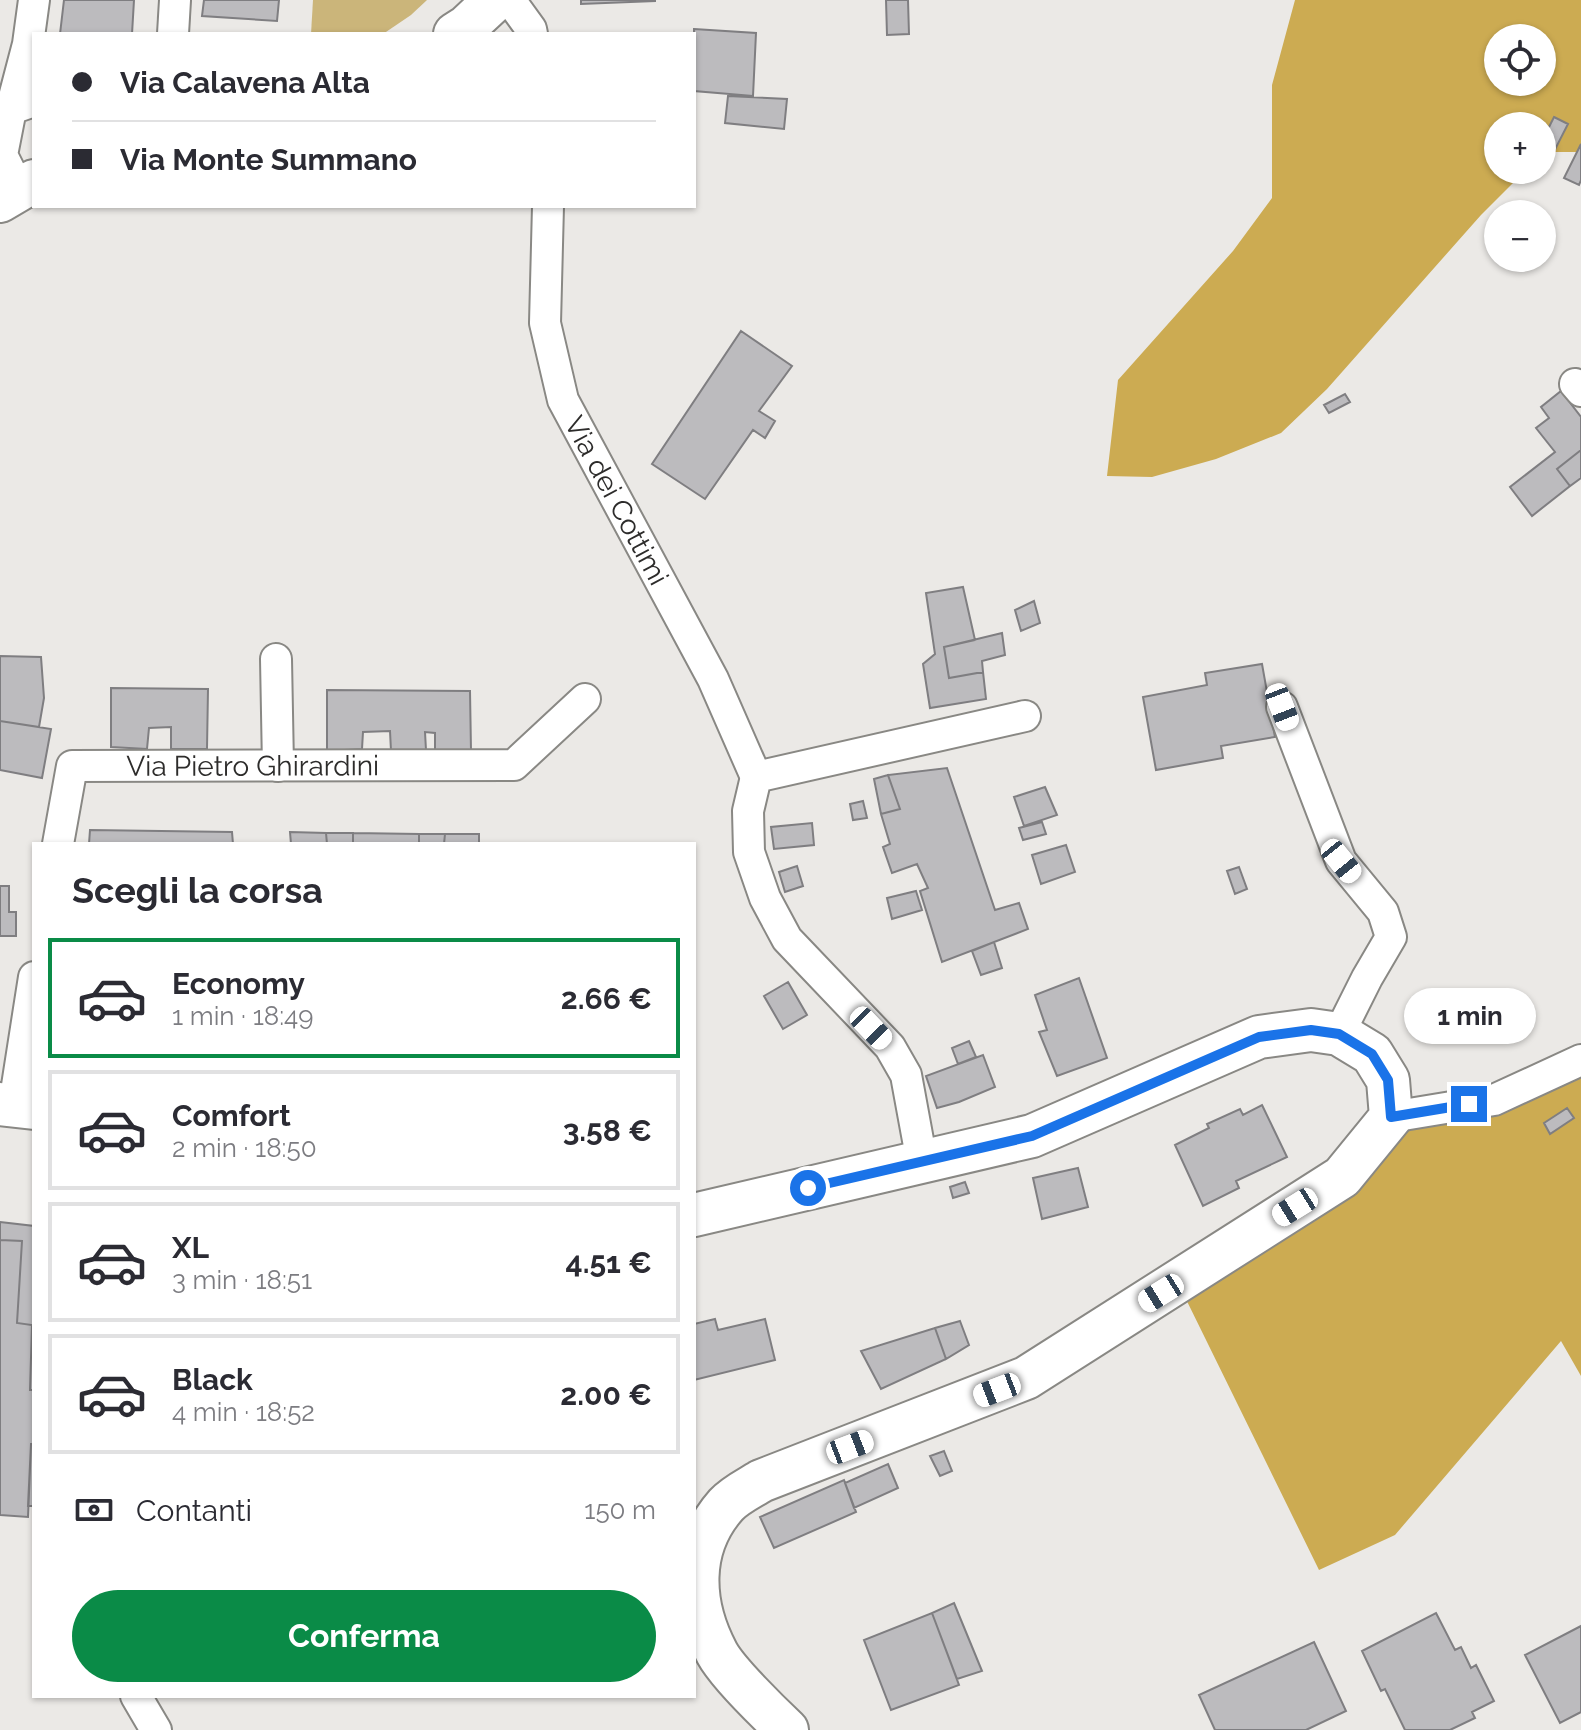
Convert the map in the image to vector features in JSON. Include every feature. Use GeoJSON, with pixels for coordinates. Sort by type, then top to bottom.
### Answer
{"type":"FeatureCollection","features":[{"type":"Feature","properties":{"kind":"street"},"geometry":{"type":"LineString","coordinates":[[18,190],[2,155],[23,105],[34,0]]}},
{"type":"Feature","properties":{"kind":"street"},"geometry":{"type":"LineString","coordinates":[[173,32],[175,0]]}},
{"type":"Feature","properties":{"kind":"street"},"geometry":{"type":"LineString","coordinates":[[458,32],[495,0]]}},
{"type":"Feature","properties":{"kind":"street"},"geometry":{"type":"LineString","coordinates":[[510,0],[532,32]]}},
{"type":"Feature","properties":{"kind":"street","name":"Via dei Cottimi"},"geometry":{"type":"LineString","coordinates":[[548,208],[545,323],[563,400],[713,679],[756,777]]}},
{"type":"Feature","properties":{"kind":"street"},"geometry":{"type":"LineString","coordinates":[[276,659],[278,766]]}},
{"type":"Feature","properties":{"kind":"street","name":"Via Pietro Ghirardini"},"geometry":{"type":"LineString","coordinates":[[58,842],[72,766],[514,765],[585,699]]}},
{"type":"Feature","properties":{"kind":"street"},"geometry":{"type":"LineString","coordinates":[[1282,707],[1341,861],[1383,912],[1391,937],[1339,1034]]}},
{"type":"Feature","properties":{"kind":"street"},"geometry":{"type":"LineString","coordinates":[[922,1162],[906,1075],[890,1047],[787,939],[765,898],[749,852],[748,811],[756,777],[1025,716]]}},
{"type":"Feature","properties":{"kind":"street"},"geometry":{"type":"LineString","coordinates":[[16,1106],[27,1054],[32,999]]}},
{"type":"Feature","properties":{"kind":"street"},"geometry":{"type":"LineString","coordinates":[[696,1215],[1032,1136],[1259,1037],[1311,1030],[1339,1034],[1372,1054],[1388,1080],[1391,1117]]}},
{"type":"Feature","properties":{"kind":"street"},"geometry":{"type":"LineString","coordinates":[[787,1730],[718,1655],[699,1609],[696,1578],[704,1537],[727,1503],[761,1481],[1026,1378],[1342,1177],[1391,1117],[1494,1100],[1581,1060]]}},
{"type":"Feature","properties":{"kind":"street"},"geometry":{"type":"LineString","coordinates":[[137,1698],[156,1730]]}},
{"type":"Feature","properties":{"kind":"shaded area"},"geometry":{"type":"Polygon","coordinates":[[[313,0],[427,0],[386,32],[311,32],[313,0]]]}},
{"type":"Feature","properties":{"kind":"shaded area"},"geometry":{"type":"Polygon","coordinates":[[[1295,0],[1581,0],[1581,152],[1556,152],[1556,112],[1484,112],[1484,184],[1512,184],[1496,200],[1484,200],[1484,212],[1327,389],[1281,433],[1216,459],[1152,477],[1107,476],[1118,380],[1233,251],[1272,198],[1272,85],[1295,0]]]}},
{"type":"Feature","properties":{"kind":"shaded area"},"geometry":{"type":"Polygon","coordinates":[[[1581,1048],[1581,1376],[1561,1341],[1395,1535],[1319,1570],[1179,1285],[1393,1116],[1492,1100],[1581,1048]]]}},
{"type":"Feature","properties":{"kind":"building"},"geometry":{"type":"Polygon","coordinates":[[[64,0],[134,0],[132,32],[60,32],[64,0]]]}},
{"type":"Feature","properties":{"kind":"building"},"geometry":{"type":"Polygon","coordinates":[[[204,0],[279,0],[277,21],[202,16],[204,0]]]}},
{"type":"Feature","properties":{"kind":"building"},"geometry":{"type":"Polygon","coordinates":[[[581,0],[655,0],[655,1],[581,4],[581,0]]]}},
{"type":"Feature","properties":{"kind":"building"},"geometry":{"type":"Polygon","coordinates":[[[886,0],[908,0],[909,34],[887,35],[886,0]]]}},
{"type":"Feature","properties":{"kind":"building"},"geometry":{"type":"Polygon","coordinates":[[[694,29],[756,33],[753,96],[696,91],[694,29]]]}},
{"type":"Feature","properties":{"kind":"building"},"geometry":{"type":"Polygon","coordinates":[[[728,96],[787,99],[784,129],[725,123],[728,96]]]}},
{"type":"Feature","properties":{"kind":"building"},"geometry":{"type":"Polygon","coordinates":[[[1556,118],[1568,124],[1556,148],[1556,118]]]}},
{"type":"Feature","properties":{"kind":"building"},"geometry":{"type":"Polygon","coordinates":[[[1581,144],[1581,180],[1579,185],[1564,178],[1581,144]]]}},
{"type":"Feature","properties":{"kind":"building"},"geometry":{"type":"Polygon","coordinates":[[[741,331],[792,366],[759,411],[775,421],[765,438],[753,430],[705,499],[652,464],[741,331]]]}},
{"type":"Feature","properties":{"kind":"building"},"geometry":{"type":"Polygon","coordinates":[[[1561,391],[1581,417],[1581,450],[1557,469],[1570,486],[1532,516],[1510,487],[1555,452],[1536,428],[1549,418],[1541,407],[1561,391]]]}},
{"type":"Feature","properties":{"kind":"building"},"geometry":{"type":"Polygon","coordinates":[[[1345,394],[1350,402],[1329,413],[1324,405],[1345,394]]]}},
{"type":"Feature","properties":{"kind":"building"},"geometry":{"type":"Polygon","coordinates":[[[1581,450],[1581,478],[1570,486],[1557,469],[1581,450]]]}},
{"type":"Feature","properties":{"kind":"building"},"geometry":{"type":"Polygon","coordinates":[[[963,587],[975,640],[944,647],[949,678],[983,672],[986,699],[930,708],[923,664],[935,654],[926,593],[963,587]]]}},
{"type":"Feature","properties":{"kind":"building"},"geometry":{"type":"Polygon","coordinates":[[[1034,601],[1040,623],[1021,631],[1015,610],[1034,601]]]}},
{"type":"Feature","properties":{"kind":"building"},"geometry":{"type":"Polygon","coordinates":[[[1002,633],[1005,655],[982,661],[983,672],[949,678],[944,647],[1002,633]]]}},
{"type":"Feature","properties":{"kind":"building"},"geometry":{"type":"Polygon","coordinates":[[[0,656],[41,657],[44,698],[39,727],[0,721],[0,656]]]}},
{"type":"Feature","properties":{"kind":"building"},"geometry":{"type":"Polygon","coordinates":[[[1262,664],[1275,737],[1221,746],[1223,758],[1156,770],[1143,697],[1207,685],[1205,673],[1262,664]]]}},
{"type":"Feature","properties":{"kind":"building"},"geometry":{"type":"Polygon","coordinates":[[[111,688],[208,689],[207,749],[171,749],[171,727],[149,728],[147,749],[111,747],[111,688]]]}},
{"type":"Feature","properties":{"kind":"building"},"geometry":{"type":"Polygon","coordinates":[[[327,690],[470,691],[471,751],[435,752],[435,733],[425,732],[426,750],[391,751],[390,731],[363,732],[362,749],[327,751],[327,690]]]}},
{"type":"Feature","properties":{"kind":"building"},"geometry":{"type":"Polygon","coordinates":[[[0,721],[51,729],[42,778],[0,770],[0,721]]]}},
{"type":"Feature","properties":{"kind":"building"},"geometry":{"type":"Polygon","coordinates":[[[947,768],[995,910],[1019,903],[1028,929],[942,962],[920,891],[928,888],[917,864],[892,873],[883,847],[890,844],[881,814],[900,809],[888,775],[947,768]]]}},
{"type":"Feature","properties":{"kind":"building"},"geometry":{"type":"Polygon","coordinates":[[[888,775],[900,809],[881,814],[874,779],[888,775]]]}},
{"type":"Feature","properties":{"kind":"building"},"geometry":{"type":"Polygon","coordinates":[[[1045,787],[1057,815],[1024,826],[1014,797],[1045,787]]]}},
{"type":"Feature","properties":{"kind":"building"},"geometry":{"type":"Polygon","coordinates":[[[863,801],[867,818],[853,820],[850,804],[863,801]]]}},
{"type":"Feature","properties":{"kind":"building"},"geometry":{"type":"Polygon","coordinates":[[[1042,822],[1046,834],[1023,840],[1019,828],[1042,822]]]}},
{"type":"Feature","properties":{"kind":"building"},"geometry":{"type":"Polygon","coordinates":[[[812,823],[814,845],[774,849],[771,827],[812,823]]]}},
{"type":"Feature","properties":{"kind":"building"},"geometry":{"type":"Polygon","coordinates":[[[90,830],[232,832],[233,842],[89,842],[90,830]]]}},
{"type":"Feature","properties":{"kind":"building"},"geometry":{"type":"Polygon","coordinates":[[[290,832],[326,833],[327,842],[291,842],[290,832]]]}},
{"type":"Feature","properties":{"kind":"building"},"geometry":{"type":"Polygon","coordinates":[[[326,833],[353,833],[353,842],[327,842],[326,833]]]}},
{"type":"Feature","properties":{"kind":"building"},"geometry":{"type":"Polygon","coordinates":[[[353,833],[419,834],[419,842],[353,842],[353,833]]]}},
{"type":"Feature","properties":{"kind":"building"},"geometry":{"type":"Polygon","coordinates":[[[419,834],[445,834],[444,842],[419,842],[419,834]]]}},
{"type":"Feature","properties":{"kind":"building"},"geometry":{"type":"Polygon","coordinates":[[[445,834],[479,834],[479,842],[444,842],[445,834]]]}},
{"type":"Feature","properties":{"kind":"building"},"geometry":{"type":"Polygon","coordinates":[[[1066,845],[1075,872],[1041,884],[1032,855],[1066,845]]]}},
{"type":"Feature","properties":{"kind":"building"},"geometry":{"type":"Polygon","coordinates":[[[797,866],[803,886],[785,892],[779,872],[797,866]]]}},
{"type":"Feature","properties":{"kind":"building"},"geometry":{"type":"Polygon","coordinates":[[[1239,867],[1247,889],[1235,894],[1227,871],[1239,867]]]}},
{"type":"Feature","properties":{"kind":"building"},"geometry":{"type":"Polygon","coordinates":[[[0,886],[9,886],[9,912],[16,912],[16,936],[0,936],[0,886]]]}},
{"type":"Feature","properties":{"kind":"building"},"geometry":{"type":"Polygon","coordinates":[[[916,891],[922,910],[892,919],[887,898],[916,891]]]}},
{"type":"Feature","properties":{"kind":"building"},"geometry":{"type":"Polygon","coordinates":[[[994,942],[1002,968],[981,975],[972,951],[994,942]]]}},
{"type":"Feature","properties":{"kind":"building"},"geometry":{"type":"Polygon","coordinates":[[[1079,978],[1107,1058],[1057,1076],[1039,1032],[1047,1030],[1035,995],[1079,978]]]}},
{"type":"Feature","properties":{"kind":"building"},"geometry":{"type":"Polygon","coordinates":[[[788,982],[807,1015],[783,1029],[764,996],[788,982]]]}},
{"type":"Feature","properties":{"kind":"building"},"geometry":{"type":"Polygon","coordinates":[[[969,1041],[976,1057],[958,1064],[952,1048],[969,1041]]]}},
{"type":"Feature","properties":{"kind":"building"},"geometry":{"type":"Polygon","coordinates":[[[983,1055],[995,1087],[937,1108],[926,1076],[983,1055]]]}},
{"type":"Feature","properties":{"kind":"building"},"geometry":{"type":"Polygon","coordinates":[[[1262,1105],[1287,1157],[1236,1181],[1239,1188],[1203,1206],[1175,1145],[1209,1128],[1207,1124],[1240,1109],[1243,1115],[1262,1105]]]}},
{"type":"Feature","properties":{"kind":"building"},"geometry":{"type":"Polygon","coordinates":[[[1567,1108],[1574,1118],[1550,1134],[1544,1123],[1567,1108]]]}},
{"type":"Feature","properties":{"kind":"building"},"geometry":{"type":"Polygon","coordinates":[[[1078,1168],[1088,1207],[1042,1219],[1033,1178],[1078,1168]]]}},
{"type":"Feature","properties":{"kind":"building"},"geometry":{"type":"Polygon","coordinates":[[[965,1182],[969,1193],[953,1198],[950,1187],[965,1182]]]}},
{"type":"Feature","properties":{"kind":"building"},"geometry":{"type":"Polygon","coordinates":[[[0,1222],[32,1226],[32,1325],[17,1323],[22,1241],[0,1240],[0,1222]]]}},
{"type":"Feature","properties":{"kind":"building"},"geometry":{"type":"Polygon","coordinates":[[[0,1240],[22,1241],[17,1323],[32,1325],[32,1444],[28,1517],[0,1515],[0,1240]]]}},
{"type":"Feature","properties":{"kind":"building"},"geometry":{"type":"Polygon","coordinates":[[[715,1319],[718,1330],[765,1319],[775,1360],[696,1380],[696,1324],[715,1319]]]}},
{"type":"Feature","properties":{"kind":"building"},"geometry":{"type":"Polygon","coordinates":[[[960,1321],[969,1345],[946,1359],[935,1328],[960,1321]]]}},
{"type":"Feature","properties":{"kind":"building"},"geometry":{"type":"Polygon","coordinates":[[[32,1325],[32,1390],[30,1390],[32,1325]]]}},
{"type":"Feature","properties":{"kind":"building"},"geometry":{"type":"Polygon","coordinates":[[[935,1328],[946,1359],[881,1389],[861,1351],[935,1328]]]}},
{"type":"Feature","properties":{"kind":"building"},"geometry":{"type":"Polygon","coordinates":[[[31,1444],[32,1444],[32,1506],[28,1506],[31,1444]]]}},
{"type":"Feature","properties":{"kind":"building"},"geometry":{"type":"Polygon","coordinates":[[[944,1451],[952,1471],[940,1476],[930,1456],[944,1451]]]}},
{"type":"Feature","properties":{"kind":"building"},"geometry":{"type":"Polygon","coordinates":[[[888,1464],[898,1488],[854,1508],[845,1483],[888,1464]]]}},
{"type":"Feature","properties":{"kind":"building"},"geometry":{"type":"Polygon","coordinates":[[[844,1480],[856,1512],[774,1548],[760,1517],[844,1480]]]}},
{"type":"Feature","properties":{"kind":"building"},"geometry":{"type":"Polygon","coordinates":[[[954,1603],[982,1671],[957,1679],[932,1613],[954,1603]]]}},
{"type":"Feature","properties":{"kind":"building"},"geometry":{"type":"Polygon","coordinates":[[[932,1613],[959,1685],[891,1710],[864,1640],[932,1613]]]}},
{"type":"Feature","properties":{"kind":"building"},"geometry":{"type":"Polygon","coordinates":[[[1436,1613],[1455,1650],[1461,1647],[1471,1668],[1476,1665],[1494,1701],[1472,1712],[1475,1718],[1450,1730],[1405,1730],[1385,1689],[1381,1691],[1362,1651],[1436,1613]]]}},
{"type":"Feature","properties":{"kind":"building"},"geometry":{"type":"Polygon","coordinates":[[[1581,1626],[1581,1712],[1560,1723],[1525,1655],[1581,1626]]]}},
{"type":"Feature","properties":{"kind":"building"},"geometry":{"type":"Polygon","coordinates":[[[1314,1642],[1346,1711],[1306,1730],[1215,1730],[1199,1695],[1314,1642]]]}},
{"type":"Feature","properties":{"kind":"route"},"geometry":{"type":"LineString","coordinates":[[808,1188],[1032,1136],[1259,1037],[1311,1030],[1339,1034],[1372,1054],[1388,1080],[1391,1117],[1469,1104]]}}]}
